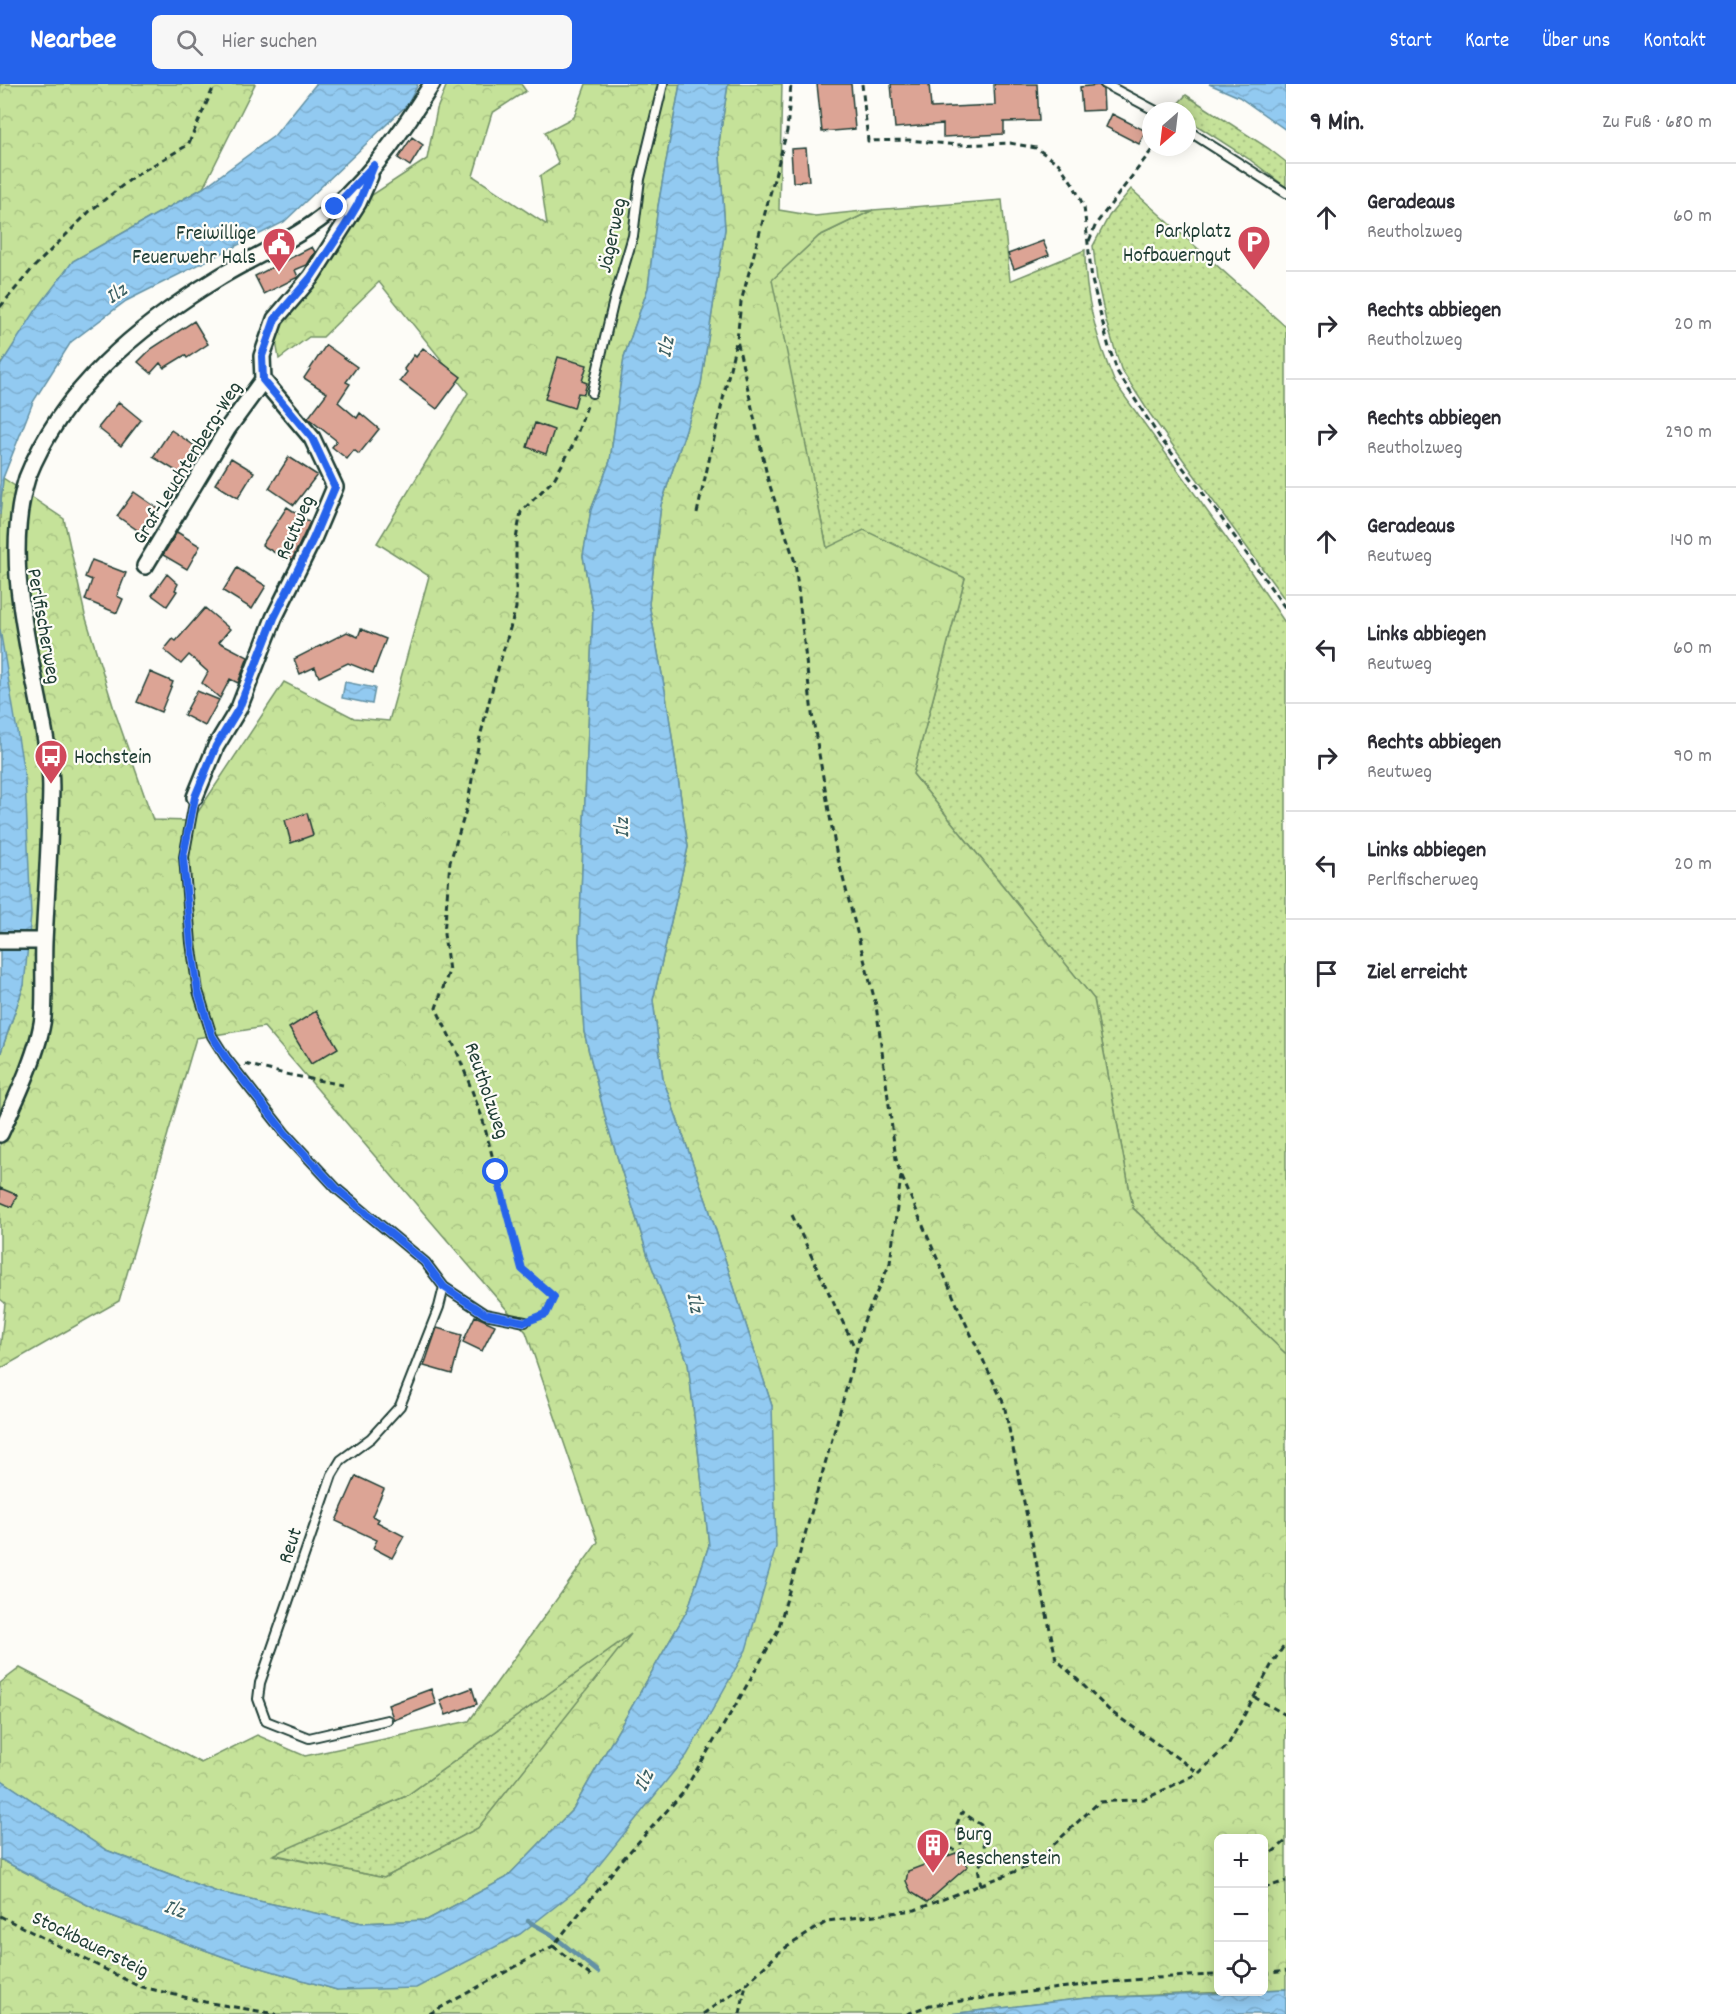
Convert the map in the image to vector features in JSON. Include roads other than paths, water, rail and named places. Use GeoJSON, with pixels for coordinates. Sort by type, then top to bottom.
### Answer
{"type":"FeatureCollection","features":[{"type":"Feature","properties":{"kind":"street","name":"Perlfischerweg"},"geometry":{"type":"LineString","coordinates":[[0,1134],[31,1058],[43,1018],[37,941],[49,871],[51,785],[49,755],[17,608],[12,557],[17,508],[26,479],[41,446],[71,403],[122,347],[147,325],[218,278],[307,229],[335,207],[391,147],[432,84]]}},
{"type":"Feature","properties":{"kind":"street"},"geometry":{"type":"LineString","coordinates":[[263,380],[262,356],[275,319],[311,277],[345,226],[358,204],[374,165]]}},
{"type":"Feature","properties":{"kind":"street","name":"Graf-Leuchtenberg-Weg"},"geometry":{"type":"LineString","coordinates":[[145,566],[228,428],[263,380]]}},
{"type":"Feature","properties":{"kind":"street","name":"Reutweg"},"geometry":{"type":"LineString","coordinates":[[195,797],[216,746],[239,708],[274,618],[313,539],[335,487],[312,438],[263,380]]}},
{"type":"Feature","properties":{"kind":"street"},"geometry":{"type":"LineString","coordinates":[[0,941],[37,941]]}},
{"type":"Feature","properties":{"kind":"lane","name":"Jägerweg"},"geometry":{"type":"LineString","coordinates":[[592,393],[614,300],[633,236],[640,179],[663,84]]}},
{"type":"Feature","properties":{"kind":"lane"},"geometry":{"type":"LineString","coordinates":[[1105,84],[1142,104]]}},
{"type":"Feature","properties":{"kind":"lane"},"geometry":{"type":"LineString","coordinates":[[1196,136],[1286,193]]}},
{"type":"Feature","properties":{"kind":"lane"},"geometry":{"type":"LineString","coordinates":[[195,797],[183,857],[198,991],[212,1036],[226,1058],[285,1133],[337,1189],[425,1262],[444,1287],[485,1314],[525,1322]]}},
{"type":"Feature","properties":{"kind":"lane","name":"Reut"},"geometry":{"type":"LineString","coordinates":[[387,1720],[309,1738],[266,1721],[258,1699],[260,1683],[332,1475],[341,1460],[371,1438],[400,1406],[439,1307],[444,1287]]}},
{"type":"Feature","properties":{"kind":"water","name":"Ilz"},"geometry":{"type":"Polygon","coordinates":[[[316,84],[418,84],[408,104],[284,222],[126,301],[71,342],[33,402],[3,478],[0,515],[0,366],[36,310],[73,261],[203,188],[274,136],[316,84]]]}},
{"type":"Feature","properties":{"kind":"water","name":"Ilz"},"geometry":{"type":"Polygon","coordinates":[[[680,84],[728,84],[719,143],[725,229],[701,384],[661,505],[649,604],[666,696],[688,847],[653,1000],[663,1079],[708,1206],[772,1406],[776,1547],[746,1650],[687,1755],[584,1884],[520,1934],[416,1988],[337,1990],[227,1958],[101,1912],[0,1859],[0,1779],[106,1850],[217,1892],[362,1923],[427,1920],[506,1878],[573,1809],[688,1609],[709,1545],[688,1363],[648,1256],[607,1124],[584,1032],[579,941],[593,611],[583,556],[591,510],[610,461],[624,357],[648,288],[658,206],[680,84]]]}},
{"type":"Feature","properties":{"kind":"water"},"geometry":{"type":"Polygon","coordinates":[[[1209,84],[1286,84],[1286,130],[1239,97],[1209,84]]]}},
{"type":"Feature","properties":{"kind":"water"},"geometry":{"type":"Polygon","coordinates":[[[0,629],[25,779],[31,915],[24,985],[0,1055],[0,629]]]}},
{"type":"Feature","properties":{"kind":"water"},"geometry":{"type":"Polygon","coordinates":[[[345,682],[375,688],[372,704],[342,698],[345,682]]]}},
{"type":"Feature","properties":{"kind":"water"},"geometry":{"type":"Polygon","coordinates":[[[1286,1989],[1286,2014],[950,2014],[1087,1998],[1214,1994],[1214,1996],[1268,1996],[1268,1990],[1286,1989]]]}},
{"type":"Feature","properties":{"kind":"waterway"},"geometry":{"type":"LineString","coordinates":[[528,1921],[551,1934],[598,1972]]}},
{"type":"Feature","properties":{"kind":"place","name":"Parkplatz Hofbauerngut"},"geometry":{"type":"Point","coordinates":[1254,271]}},
{"type":"Feature","properties":{"kind":"place","name":"Freiwillige Feuerwehr Hals"},"geometry":{"type":"Point","coordinates":[279,273]}},
{"type":"Feature","properties":{"kind":"place","name":"Hochstein"},"geometry":{"type":"Point","coordinates":[51,785]}},
{"type":"Feature","properties":{"kind":"place","name":"Burg Reschenstein"},"geometry":{"type":"Point","coordinates":[933,1874]}}]}
